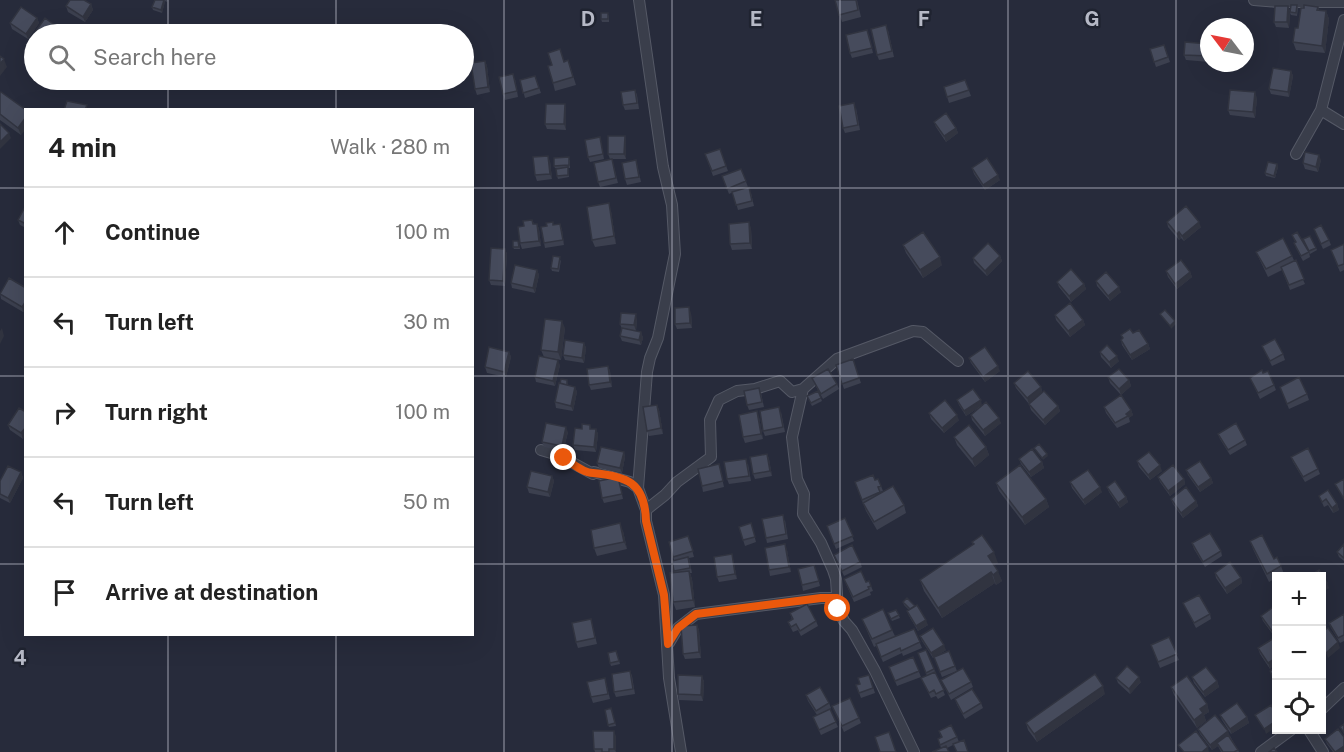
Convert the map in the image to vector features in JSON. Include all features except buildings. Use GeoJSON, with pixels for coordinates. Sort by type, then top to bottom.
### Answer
{"type":"FeatureCollection","features":[{"type":"Feature","properties":{"kind":"street"},"geometry":{"type":"LineString","coordinates":[[639,0],[663,167],[672,205],[675,254],[658,338],[647,372],[641,425],[638,488],[646,510],[646,521],[664,595],[669,678],[681,752]]}},
{"type":"Feature","properties":{"kind":"street"},"geometry":{"type":"LineString","coordinates":[[1254,0],[1344,2]]}},
{"type":"Feature","properties":{"kind":"street"},"geometry":{"type":"LineString","coordinates":[[1296,154],[1321,110],[1344,20]]}},
{"type":"Feature","properties":{"kind":"street"},"geometry":{"type":"LineString","coordinates":[[1321,110],[1344,124]]}},
{"type":"Feature","properties":{"kind":"street"},"geometry":{"type":"LineString","coordinates":[[646,510],[677,482],[711,457],[710,420],[719,400],[737,391],[780,381],[792,392],[803,389],[837,359],[913,331],[923,332],[958,362]]}},
{"type":"Feature","properties":{"kind":"street"},"geometry":{"type":"LineString","coordinates":[[803,389],[792,437],[797,479],[804,494],[802,514],[821,543],[833,570],[836,579],[838,609],[875,671],[914,752]]}},
{"type":"Feature","properties":{"kind":"street"},"geometry":{"type":"LineString","coordinates":[[541,450],[558,455],[593,474],[594,472],[630,482],[638,488]]}},
{"type":"Feature","properties":{"kind":"street"},"geometry":{"type":"LineString","coordinates":[[668,644],[678,628],[696,614],[821,598],[837,598]]}},
{"type":"Feature","properties":{"kind":"street"},"geometry":{"type":"LineString","coordinates":[[1326,705],[1344,688]]}},
{"type":"Feature","properties":{"kind":"street"},"geometry":{"type":"LineString","coordinates":[[1260,752],[1284,734]]}},
{"type":"Feature","properties":{"kind":"street"},"geometry":{"type":"LineString","coordinates":[[1312,734],[1323,752]]}},
{"type":"Feature","properties":{"kind":"route"},"geometry":{"type":"LineString","coordinates":[[564,458],[593,474],[594,472],[630,482],[638,488],[646,510],[646,521],[664,595],[668,644],[678,628],[696,614],[821,598],[837,598],[838,609]]}}]}
